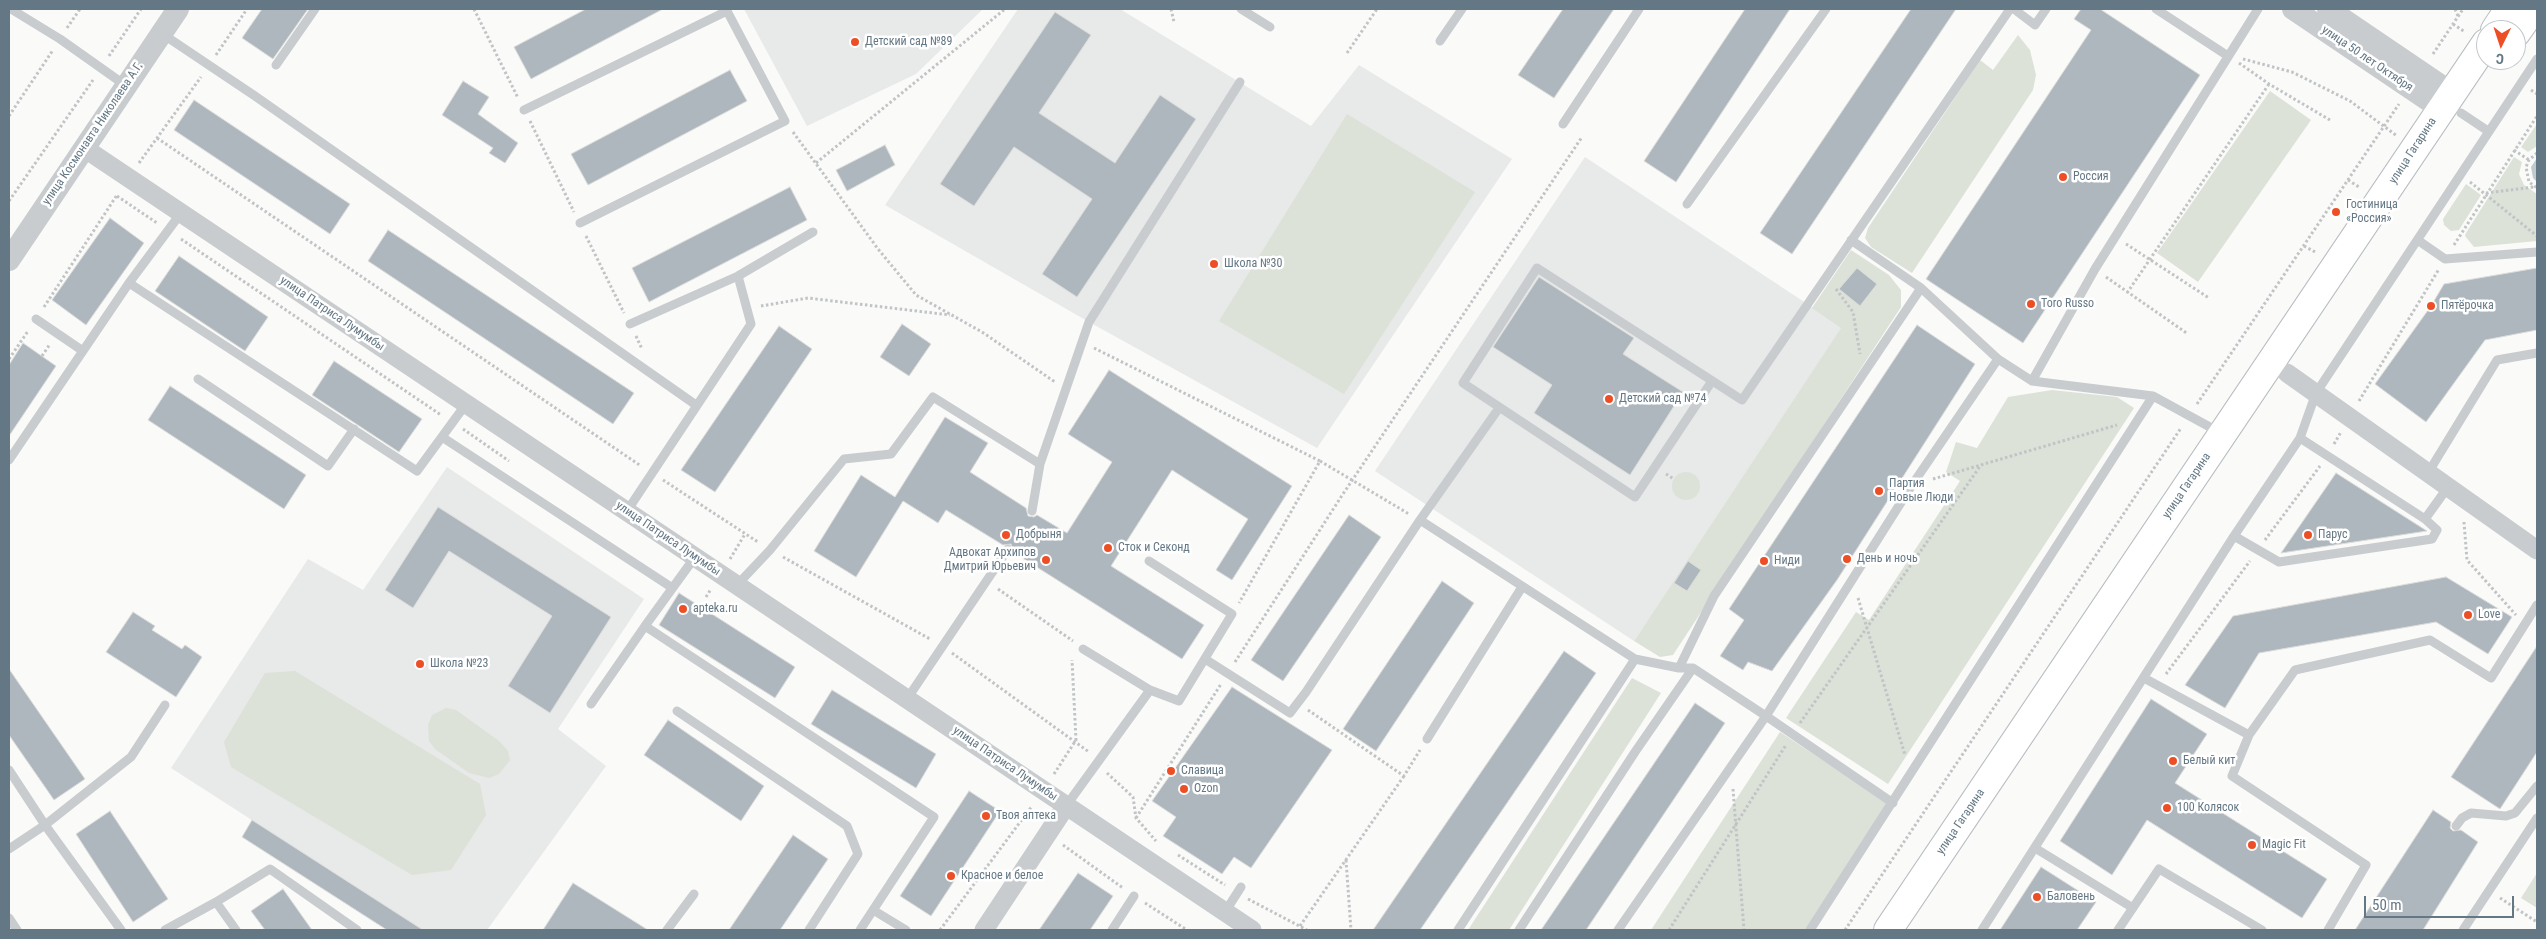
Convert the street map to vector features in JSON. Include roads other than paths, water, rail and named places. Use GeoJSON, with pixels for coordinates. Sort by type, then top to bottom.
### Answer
{"type":"FeatureCollection","features":[{"type":"Feature","properties":{"kind":"main road","name":"улица Гагарина"},"geometry":{"type":"LineString","coordinates":[[2498,20],[2509,9]]}},
{"type":"Feature","properties":{"kind":"main road"},"geometry":{"type":"LineString","coordinates":[[2525,20],[2533,9]]}},
{"type":"Feature","properties":{"kind":"main road","name":"улица Гагарина"},"geometry":{"type":"LineString","coordinates":[[1888,930],[2279,367],[2451,105],[2476,51]]}},
{"type":"Feature","properties":{"kind":"main road","name":"улица Гагарина"},"geometry":{"type":"LineString","coordinates":[[2451,105],[2487,70]]}},
{"type":"Feature","properties":{"kind":"main road","name":"улица Гагарина"},"geometry":{"type":"LineString","coordinates":[[1912,930],[2230,439]]}},
{"type":"Feature","properties":{"kind":"street","name":"улица Космонавта Николаева А.Г."},"geometry":{"type":"LineString","coordinates":[[12,247],[84,148],[178,9]]}},
{"type":"Feature","properties":{"kind":"street","name":"улица 50 лет Октября"},"geometry":{"type":"LineString","coordinates":[[2293,9],[2451,105]]}},
{"type":"Feature","properties":{"kind":"street","name":"улица 50 лет Октября"},"geometry":{"type":"LineString","coordinates":[[2328,9],[2451,105]]}},
{"type":"Feature","properties":{"kind":"street","name":"улица Патриса Лумумбы"},"geometry":{"type":"LineString","coordinates":[[84,148],[1252,930]]}},
{"type":"Feature","properties":{"kind":"street"},"geometry":{"type":"LineString","coordinates":[[2279,367],[2537,550]]}},
{"type":"Feature","properties":{"kind":"street"},"geometry":{"type":"LineString","coordinates":[[984,930],[1066,806]]}},
{"type":"Feature","properties":{"kind":"lane"},"geometry":{"type":"LineString","coordinates":[[11,9],[60,39],[126,85]]}},
{"type":"Feature","properties":{"kind":"lane"},"geometry":{"type":"LineString","coordinates":[[276,65],[315,9]]}},
{"type":"Feature","properties":{"kind":"lane"},"geometry":{"type":"LineString","coordinates":[[1240,9],[1270,28]]}},
{"type":"Feature","properties":{"kind":"lane"},"geometry":{"type":"LineString","coordinates":[[1440,41],[1462,9]]}},
{"type":"Feature","properties":{"kind":"lane"},"geometry":{"type":"LineString","coordinates":[[1563,124],[1639,9]]}},
{"type":"Feature","properties":{"kind":"lane"},"geometry":{"type":"LineString","coordinates":[[1687,204],[1826,9]]}},
{"type":"Feature","properties":{"kind":"lane"},"geometry":{"type":"LineString","coordinates":[[1712,381],[1635,497],[1498,408],[1463,383],[1537,268],[1742,400],[2010,9]]}},
{"type":"Feature","properties":{"kind":"lane"},"geometry":{"type":"LineString","coordinates":[[2014,9],[2035,25],[2046,9]]}},
{"type":"Feature","properties":{"kind":"lane"},"geometry":{"type":"LineString","coordinates":[[2156,9],[2228,56]]}},
{"type":"Feature","properties":{"kind":"lane"},"geometry":{"type":"LineString","coordinates":[[2032,381],[2095,269],[2258,9]]}},
{"type":"Feature","properties":{"kind":"lane"},"geometry":{"type":"LineString","coordinates":[[524,110],[727,10],[785,121],[580,223]]}},
{"type":"Feature","properties":{"kind":"lane"},"geometry":{"type":"LineString","coordinates":[[161,33],[696,405]]}},
{"type":"Feature","properties":{"kind":"lane"},"geometry":{"type":"LineString","coordinates":[[1982,930],[2234,536],[2300,438],[2316,393],[2419,241],[2537,59]]}},
{"type":"Feature","properties":{"kind":"lane"},"geometry":{"type":"LineString","coordinates":[[1032,511],[1040,464],[1089,322],[1240,82]]}},
{"type":"Feature","properties":{"kind":"lane"},"geometry":{"type":"LineString","coordinates":[[2451,105],[2488,132]]}},
{"type":"Feature","properties":{"kind":"lane"},"geometry":{"type":"LineString","coordinates":[[9,460],[129,283],[181,213]]}},
{"type":"Feature","properties":{"kind":"lane"},"geometry":{"type":"LineString","coordinates":[[630,324],[738,276],[813,232]]}},
{"type":"Feature","properties":{"kind":"lane"},"geometry":{"type":"LineString","coordinates":[[1851,240],[1921,288],[1998,359],[2032,381],[2153,396],[2230,439]]}},
{"type":"Feature","properties":{"kind":"lane"},"geometry":{"type":"LineString","coordinates":[[2419,241],[2445,259],[2537,252]]}},
{"type":"Feature","properties":{"kind":"lane"},"geometry":{"type":"LineString","coordinates":[[627,511],[654,474],[696,405],[751,324],[738,276]]}},
{"type":"Feature","properties":{"kind":"lane"},"geometry":{"type":"LineString","coordinates":[[129,283],[417,471],[466,404]]}},
{"type":"Feature","properties":{"kind":"lane"},"geometry":{"type":"LineString","coordinates":[[1679,668],[1714,596],[1921,288]]}},
{"type":"Feature","properties":{"kind":"lane"},"geometry":{"type":"LineString","coordinates":[[36,319],[83,351]]}},
{"type":"Feature","properties":{"kind":"lane"},"geometry":{"type":"LineString","coordinates":[[2428,473],[2497,360],[2537,353]]}},
{"type":"Feature","properties":{"kind":"lane"},"geometry":{"type":"LineString","coordinates":[[1618,930],[1731,763],[1766,716],[1912,484],[1998,359]]}},
{"type":"Feature","properties":{"kind":"lane"},"geometry":{"type":"LineString","coordinates":[[198,380],[328,466],[354,429]]}},
{"type":"Feature","properties":{"kind":"lane"},"geometry":{"type":"LineString","coordinates":[[1810,930],[2153,396]]}},
{"type":"Feature","properties":{"kind":"lane"},"geometry":{"type":"LineString","coordinates":[[737,585],[770,550],[844,459],[891,454],[932,397],[1040,464]]}},
{"type":"Feature","properties":{"kind":"lane"},"geometry":{"type":"LineString","coordinates":[[1205,659],[1290,713],[1498,408]]}},
{"type":"Feature","properties":{"kind":"lane"},"geometry":{"type":"LineString","coordinates":[[442,437],[671,587]]}},
{"type":"Feature","properties":{"kind":"lane"},"geometry":{"type":"LineString","coordinates":[[2234,536],[2279,562],[2432,539],[2437,530],[2425,519],[2300,438]]}},
{"type":"Feature","properties":{"kind":"lane"},"geometry":{"type":"LineString","coordinates":[[2425,519],[2455,492]]}},
{"type":"Feature","properties":{"kind":"lane"},"geometry":{"type":"LineString","coordinates":[[1420,520],[1635,659],[1679,668],[1694,668],[1893,803]]}},
{"type":"Feature","properties":{"kind":"lane"},"geometry":{"type":"LineString","coordinates":[[906,699],[1008,549]]}},
{"type":"Feature","properties":{"kind":"lane"},"geometry":{"type":"LineString","coordinates":[[591,704],[671,587],[695,557]]}},
{"type":"Feature","properties":{"kind":"lane"},"geometry":{"type":"LineString","coordinates":[[1083,649],[1150,690],[1179,701],[1232,614],[1149,561]]}},
{"type":"Feature","properties":{"kind":"lane"},"geometry":{"type":"LineString","coordinates":[[1427,739],[1522,587]]}},
{"type":"Feature","properties":{"kind":"lane"},"geometry":{"type":"LineString","coordinates":[[2328,930],[2366,866],[2232,776],[2249,736],[2295,670],[2430,640],[2491,678],[2537,605]]}},
{"type":"Feature","properties":{"kind":"lane"},"geometry":{"type":"LineString","coordinates":[[645,626],[934,817],[860,930]]}},
{"type":"Feature","properties":{"kind":"lane"},"geometry":{"type":"LineString","coordinates":[[1458,930],[1635,659]]}},
{"type":"Feature","properties":{"kind":"lane"},"geometry":{"type":"LineString","coordinates":[[1519,930],[1635,752],[1694,668]]}},
{"type":"Feature","properties":{"kind":"lane"},"geometry":{"type":"LineString","coordinates":[[2144,678],[2249,736]]}},
{"type":"Feature","properties":{"kind":"lane"},"geometry":{"type":"LineString","coordinates":[[1066,806],[1150,690]]}},
{"type":"Feature","properties":{"kind":"lane"},"geometry":{"type":"LineString","coordinates":[[9,849],[45,825],[131,757],[164,706]]}},
{"type":"Feature","properties":{"kind":"lane"},"geometry":{"type":"LineString","coordinates":[[677,711],[847,826],[858,854],[809,930]]}},
{"type":"Feature","properties":{"kind":"lane"},"geometry":{"type":"LineString","coordinates":[[9,770],[45,825],[121,930]]}},
{"type":"Feature","properties":{"kind":"lane"},"geometry":{"type":"LineString","coordinates":[[2456,826],[2462,818],[2471,813],[2506,816],[2515,813],[2537,786]]}},
{"type":"Feature","properties":{"kind":"lane"},"geometry":{"type":"LineString","coordinates":[[2464,930],[2537,818]]}},
{"type":"Feature","properties":{"kind":"lane"},"geometry":{"type":"LineString","coordinates":[[2035,848],[2133,908]]}},
{"type":"Feature","properties":{"kind":"lane"},"geometry":{"type":"LineString","coordinates":[[165,930],[270,869],[357,930]]}},
{"type":"Feature","properties":{"kind":"lane"},"geometry":{"type":"LineString","coordinates":[[2118,930],[2159,869],[2262,930]]}},
{"type":"Feature","properties":{"kind":"lane"},"geometry":{"type":"LineString","coordinates":[[1225,912],[1240,890]]}},
{"type":"Feature","properties":{"kind":"lane"},"geometry":{"type":"LineString","coordinates":[[667,930],[694,894]]}},
{"type":"Feature","properties":{"kind":"lane"},"geometry":{"type":"LineString","coordinates":[[1112,930],[1134,896]]}},
{"type":"Feature","properties":{"kind":"lane"},"geometry":{"type":"LineString","coordinates":[[216,902],[236,930]]}},
{"type":"Feature","properties":{"kind":"lane"},"geometry":{"type":"LineString","coordinates":[[873,910],[906,930]]}},
{"type":"Feature","properties":{"kind":"lane"},"geometry":{"type":"LineString","coordinates":[[9,918],[17,930]]}},
{"type":"Feature","properties":{"kind":"place","name":"Детский сад №89"},"geometry":{"type":"Point","coordinates":[855,42]}},
{"type":"Feature","properties":{"kind":"place","name":"Россия"},"geometry":{"type":"Point","coordinates":[2063,177]}},
{"type":"Feature","properties":{"kind":"place","name":"Гостиница «Россия»"},"geometry":{"type":"Point","coordinates":[2336,212]}},
{"type":"Feature","properties":{"kind":"place","name":"Школа №30"},"geometry":{"type":"Point","coordinates":[1214,264]}},
{"type":"Feature","properties":{"kind":"place","name":"Toro Russo"},"geometry":{"type":"Point","coordinates":[2031,304]}},
{"type":"Feature","properties":{"kind":"place","name":"Пятёрочка"},"geometry":{"type":"Point","coordinates":[2431,306]}},
{"type":"Feature","properties":{"kind":"place","name":"Детский сад №74"},"geometry":{"type":"Point","coordinates":[1609,399]}},
{"type":"Feature","properties":{"kind":"place","name":"Партия Новые Люди"},"geometry":{"type":"Point","coordinates":[1879,491]}},
{"type":"Feature","properties":{"kind":"place","name":"Добрыня"},"geometry":{"type":"Point","coordinates":[1006,535]}},
{"type":"Feature","properties":{"kind":"place","name":"Парус"},"geometry":{"type":"Point","coordinates":[2308,535]}},
{"type":"Feature","properties":{"kind":"place","name":"Сток и Секонд"},"geometry":{"type":"Point","coordinates":[1108,548]}},
{"type":"Feature","properties":{"kind":"place","name":"День и ночь"},"geometry":{"type":"Point","coordinates":[1847,559]}},
{"type":"Feature","properties":{"kind":"place","name":"Адвокат Архипов Дмитрий Юрьевич"},"geometry":{"type":"Point","coordinates":[1046,560]}},
{"type":"Feature","properties":{"kind":"place","name":"Ниди"},"geometry":{"type":"Point","coordinates":[1764,561]}},
{"type":"Feature","properties":{"kind":"place","name":"apteka.ru"},"geometry":{"type":"Point","coordinates":[683,609]}},
{"type":"Feature","properties":{"kind":"place","name":"Love"},"geometry":{"type":"Point","coordinates":[2468,615]}},
{"type":"Feature","properties":{"kind":"place","name":"Школа №23"},"geometry":{"type":"Point","coordinates":[420,664]}},
{"type":"Feature","properties":{"kind":"place","name":"Белый кит"},"geometry":{"type":"Point","coordinates":[2173,761]}},
{"type":"Feature","properties":{"kind":"place","name":"Славица"},"geometry":{"type":"Point","coordinates":[1171,771]}},
{"type":"Feature","properties":{"kind":"place","name":"Ozon"},"geometry":{"type":"Point","coordinates":[1184,789]}},
{"type":"Feature","properties":{"kind":"place","name":"100 Колясок"},"geometry":{"type":"Point","coordinates":[2167,808]}},
{"type":"Feature","properties":{"kind":"place","name":"Твоя аптека"},"geometry":{"type":"Point","coordinates":[986,816]}},
{"type":"Feature","properties":{"kind":"place","name":"Magic Fit"},"geometry":{"type":"Point","coordinates":[2252,845]}},
{"type":"Feature","properties":{"kind":"place","name":"Красное и белое"},"geometry":{"type":"Point","coordinates":[951,876]}},
{"type":"Feature","properties":{"kind":"place","name":"Баловень"},"geometry":{"type":"Point","coordinates":[2037,897]}}]}
